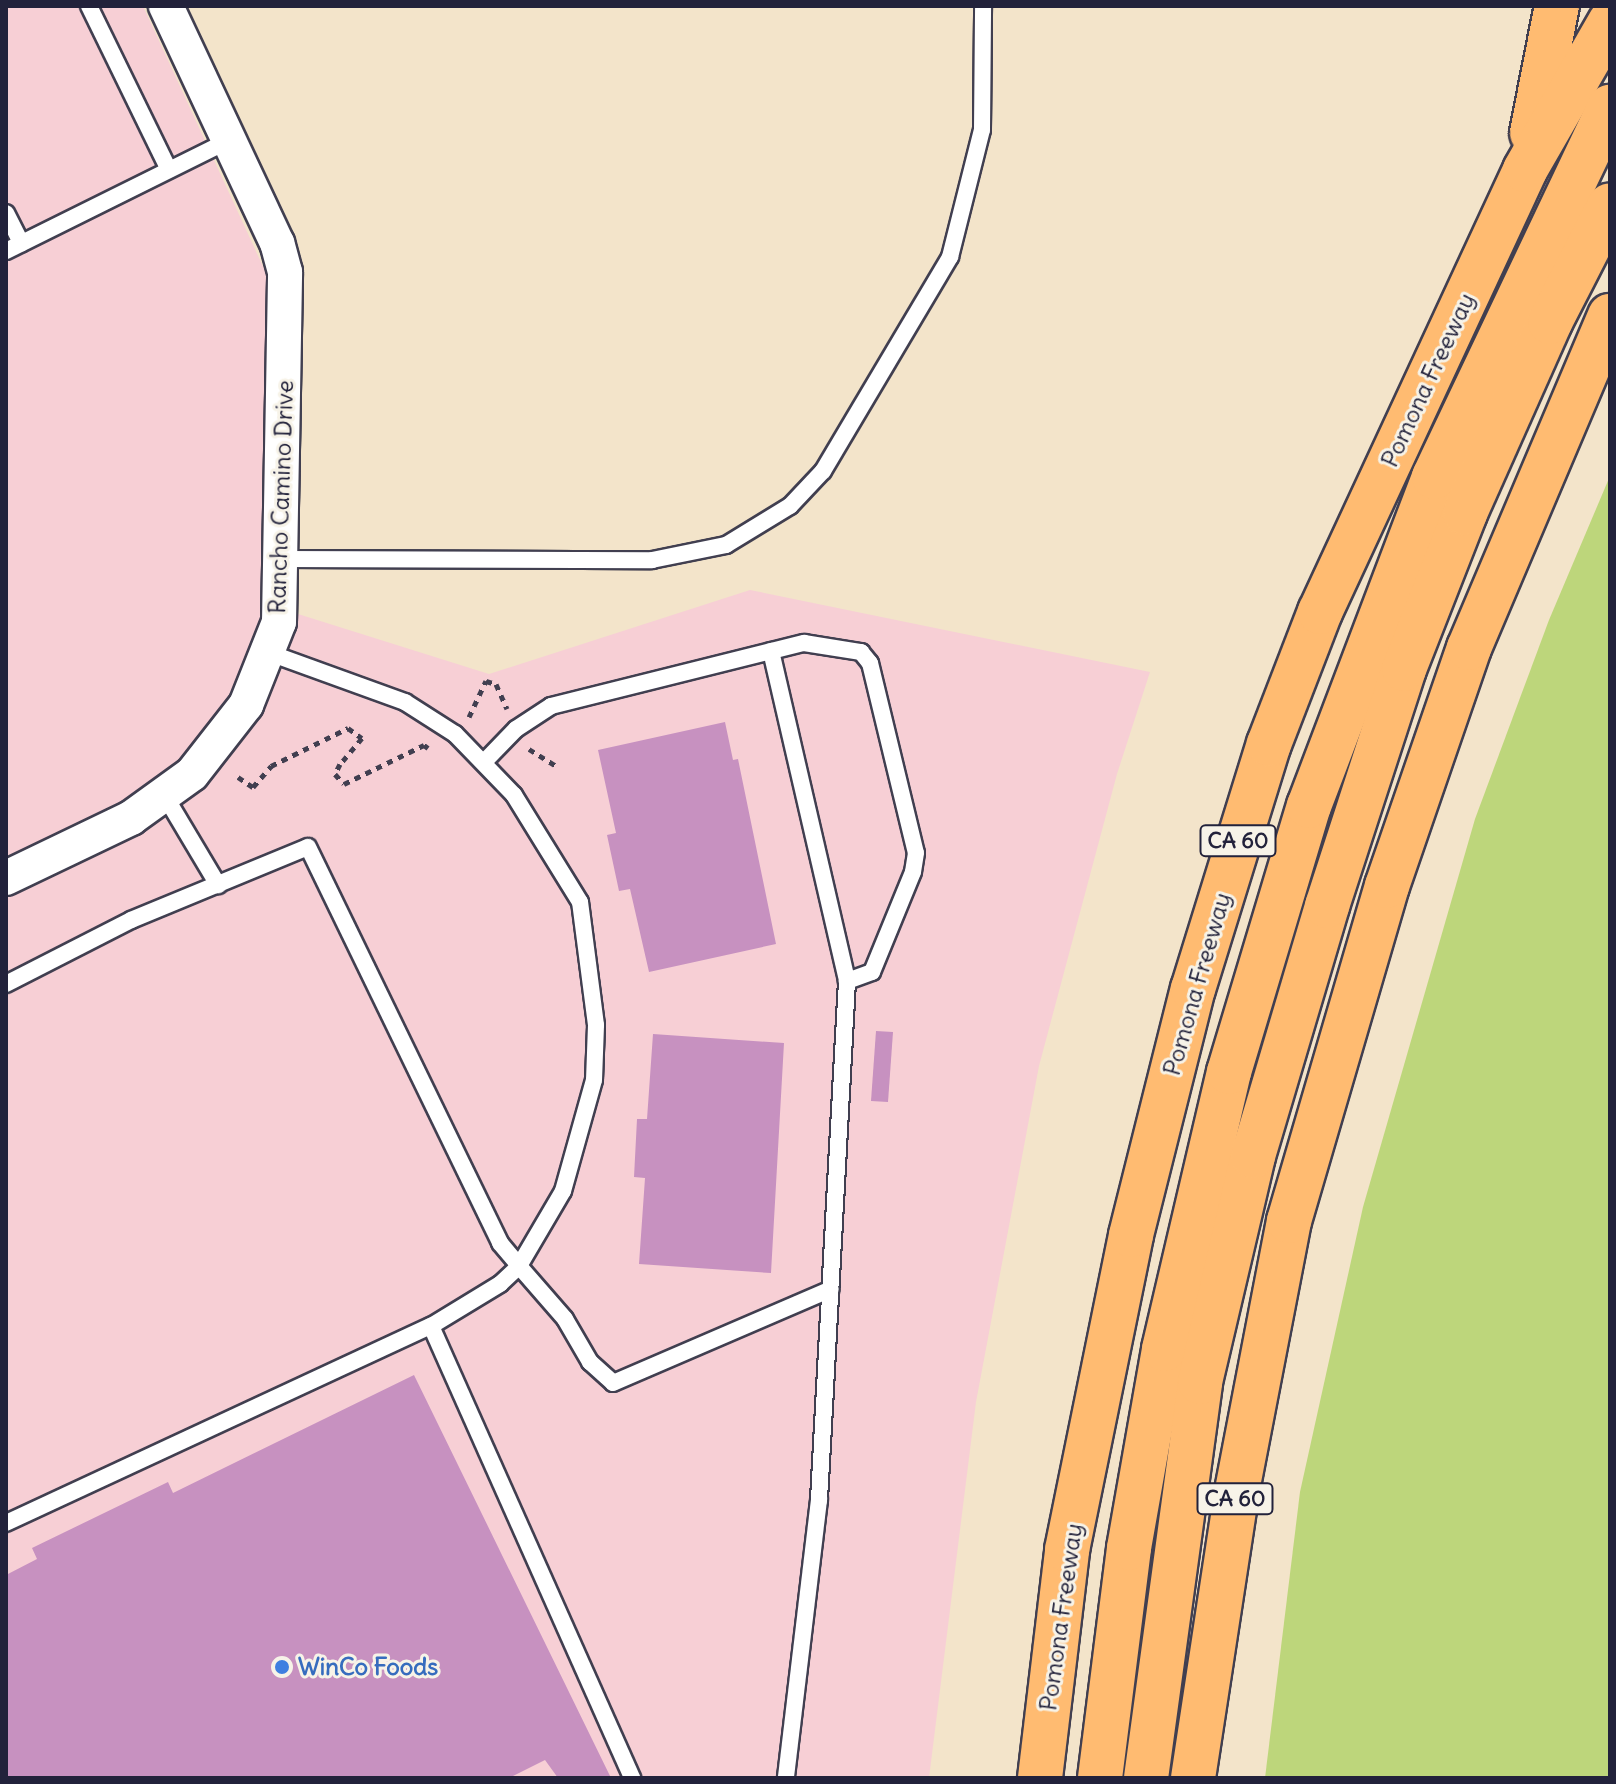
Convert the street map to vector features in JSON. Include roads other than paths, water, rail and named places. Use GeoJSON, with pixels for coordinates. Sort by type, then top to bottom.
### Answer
{"type":"FeatureCollection","features":[{"type":"Feature","properties":{"kind":"highway"},"geometry":{"type":"LineString","coordinates":[[1525,170],[1557,6]]}},
{"type":"Feature","properties":{"kind":"highway","name":"Pomona Freeway"},"geometry":{"type":"LineString","coordinates":[[1040,1778],[1067,1550],[1131,1235],[1193,989],[1269,744],[1320,612],[1525,170],[1610,22]]}},
{"type":"Feature","properties":{"kind":"highway"},"geometry":{"type":"LineString","coordinates":[[1100,1778],[1129,1548],[1164,1349],[1229,1072],[1300,835],[1434,477],[1610,107]]}},
{"type":"Feature","properties":{"kind":"highway"},"geometry":{"type":"LineString","coordinates":[[1146,1778],[1200,1382],[1253,1156],[1318,935],[1404,669],[1465,513],[1550,322],[1610,205]]}},
{"type":"Feature","properties":{"kind":"highway","name":"CA 60"},"geometry":{"type":"LineString","coordinates":[[1193,1778],[1236,1496],[1289,1221],[1387,886],[1469,648],[1610,316]]}},
{"type":"Feature","properties":{"kind":"street","name":"Rancho Camino Drive"},"geometry":{"type":"LineString","coordinates":[[6,878],[165,796],[218,747],[246,705],[270,653],[279,622],[283,559],[285,272],[277,243],[166,6]]}},
{"type":"Feature","properties":{"kind":"lane"},"geometry":{"type":"LineString","coordinates":[[89,6],[169,170]]}},
{"type":"Feature","properties":{"kind":"lane"},"geometry":{"type":"LineString","coordinates":[[283,559],[652,560],[726,545],[790,506],[823,471],[950,257],[982,130],[983,6]]}},
{"type":"Feature","properties":{"kind":"lane"},"geometry":{"type":"LineString","coordinates":[[6,213],[14,247],[230,140]]}},
{"type":"Feature","properties":{"kind":"lane"},"geometry":{"type":"LineString","coordinates":[[485,761],[516,729],[551,706],[804,643],[861,652],[870,663],[916,853],[913,872],[872,972],[847,981]]}},
{"type":"Feature","properties":{"kind":"lane"},"geometry":{"type":"LineString","coordinates":[[771,651],[847,981],[819,1500],[786,1778]]}},
{"type":"Feature","properties":{"kind":"lane"},"geometry":{"type":"LineString","coordinates":[[6,1523],[431,1326],[500,1284],[519,1266],[563,1191],[581,1140],[594,1080],[596,1025],[580,902],[514,795],[485,761],[455,734],[376,690],[270,653]]}},
{"type":"Feature","properties":{"kind":"lane"},"geometry":{"type":"LineString","coordinates":[[165,796],[218,885]]}},
{"type":"Feature","properties":{"kind":"lane"},"geometry":{"type":"LineString","coordinates":[[6,984],[131,920],[308,847],[500,1243],[565,1319],[590,1362],[613,1383],[831,1289]]}},
{"type":"Feature","properties":{"kind":"lane"},"geometry":{"type":"LineString","coordinates":[[431,1326],[632,1778]]}},
{"type":"Feature","properties":{"kind":"place","name":"WinCo Foods"},"geometry":{"type":"Point","coordinates":[282,1667]}}]}
